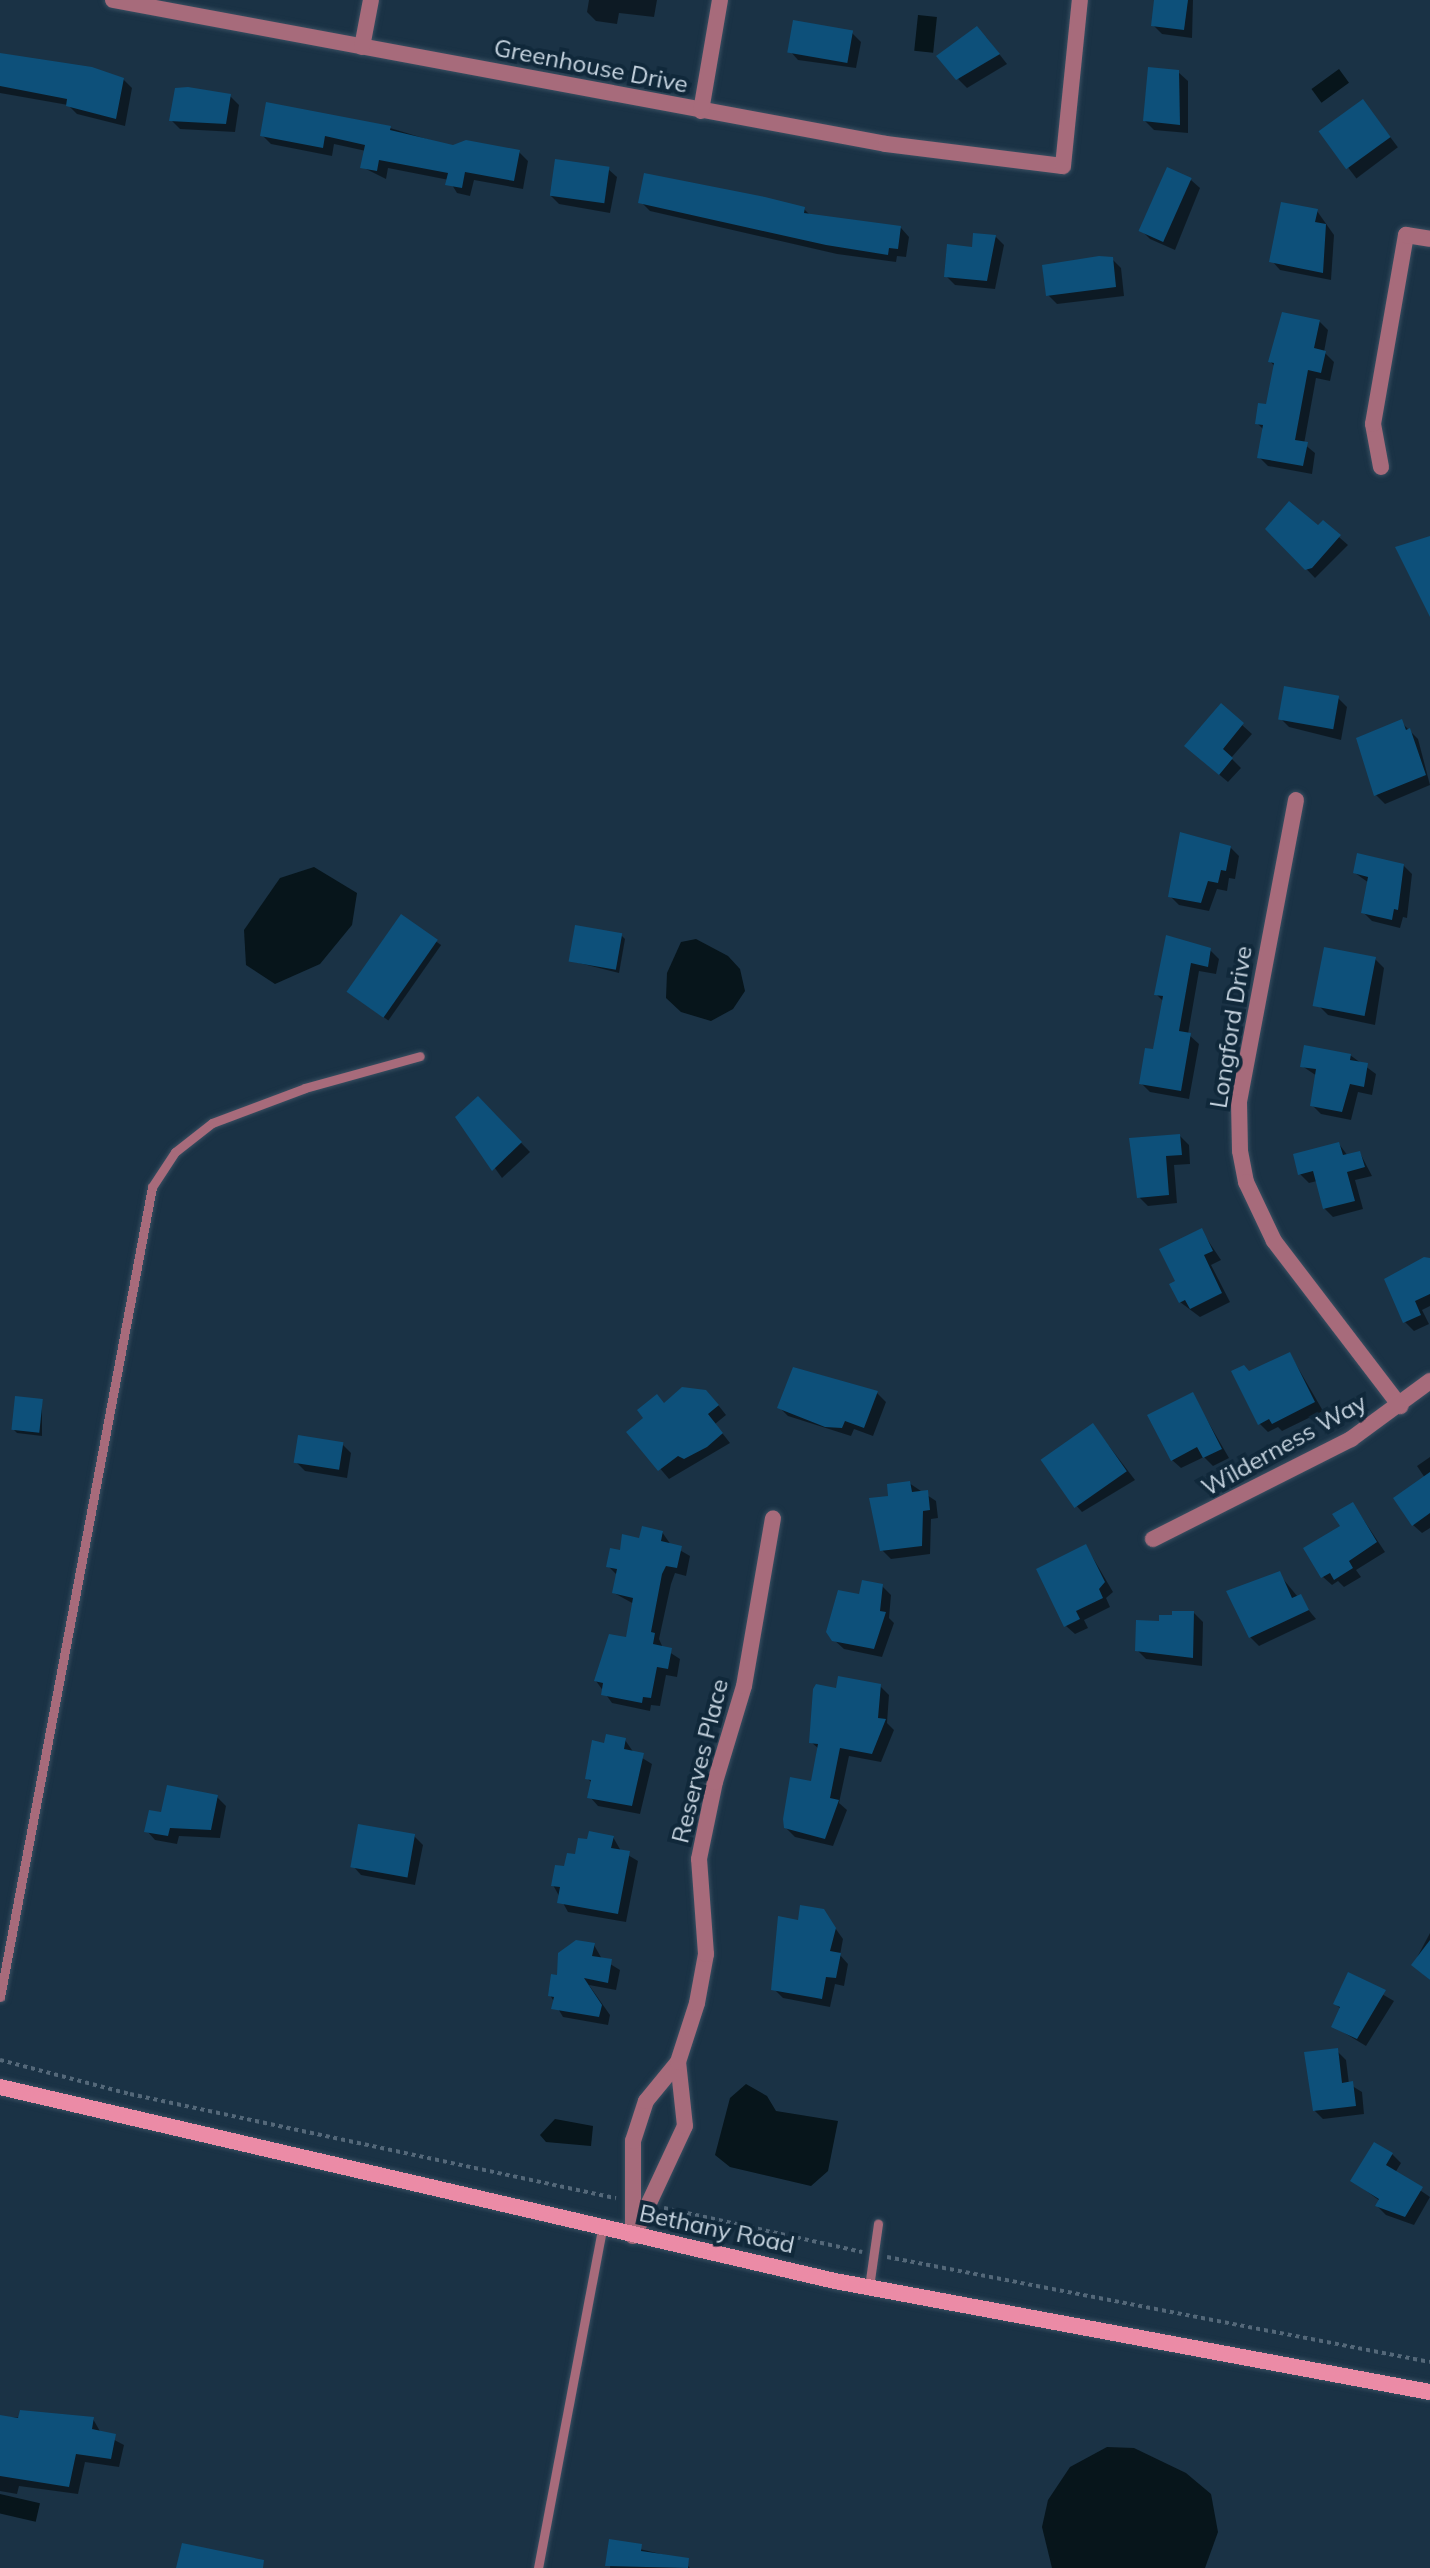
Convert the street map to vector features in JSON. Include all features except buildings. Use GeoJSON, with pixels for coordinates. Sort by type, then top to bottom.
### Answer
{"type":"FeatureCollection","features":[{"type":"Feature","properties":{"kind":"main road","name":"Bethany Road"},"geometry":{"type":"LineString","coordinates":[[0,2087],[602,2229],[869,2287],[1430,2392]]}},
{"type":"Feature","properties":{"kind":"street","name":"Greenhouse Drive"},"geometry":{"type":"LineString","coordinates":[[113,0],[886,144],[1063,166],[1080,0]]}},
{"type":"Feature","properties":{"kind":"street"},"geometry":{"type":"LineString","coordinates":[[362,47],[371,0]]}},
{"type":"Feature","properties":{"kind":"street"},"geometry":{"type":"LineString","coordinates":[[701,111],[720,0]]}},
{"type":"Feature","properties":{"kind":"street"},"geometry":{"type":"LineString","coordinates":[[1381,467],[1373,424],[1406,235],[1430,239]]}},
{"type":"Feature","properties":{"kind":"street","name":"Longford Drive"},"geometry":{"type":"LineString","coordinates":[[1296,800],[1239,1102],[1240,1151],[1246,1182],[1274,1241],[1400,1406]]}},
{"type":"Feature","properties":{"kind":"street","name":"Wilderness Way"},"geometry":{"type":"LineString","coordinates":[[1153,1539],[1337,1446],[1400,1406],[1430,1381]]}},
{"type":"Feature","properties":{"kind":"street","name":"Reserves Place"},"geometry":{"type":"LineString","coordinates":[[633,2236],[633,2141],[646,2101],[678,2062],[697,2003],[706,1954],[699,1859],[715,1782],[744,1686],[773,1518]]}},
{"type":"Feature","properties":{"kind":"street","name":"Reserves Place"},"geometry":{"type":"LineString","coordinates":[[633,2236],[685,2126],[678,2062]]}},
{"type":"Feature","properties":{"kind":"lane"},"geometry":{"type":"LineString","coordinates":[[0,1997],[152,1187],[175,1152],[212,1123],[305,1088],[420,1056]]}},
{"type":"Feature","properties":{"kind":"lane"},"geometry":{"type":"LineString","coordinates":[[869,2287],[878,2224]]}},
{"type":"Feature","properties":{"kind":"lane"},"geometry":{"type":"LineString","coordinates":[[538,2568],[602,2229]]}},
{"type":"Feature","properties":{"kind":"path"},"geometry":{"type":"LineString","coordinates":[[0,2060],[130,2094],[597,2194]]}},
{"type":"Feature","properties":{"kind":"path"},"geometry":{"type":"LineString","coordinates":[[674,2210],[874,2254],[1430,2362]]}},
{"type":"Feature","properties":{"kind":"shaded area"},"geometry":{"type":"Polygon","coordinates":[[[918,15],[937,17],[933,53],[914,51],[918,15]]]}},
{"type":"Feature","properties":{"kind":"shaded area"},"geometry":{"type":"Polygon","coordinates":[[[1339,69],[1349,83],[1321,103],[1311,89],[1339,69]]]}},
{"type":"Feature","properties":{"kind":"shaded area"},"geometry":{"type":"Polygon","coordinates":[[[314,867],[357,893],[352,925],[320,964],[275,984],[246,965],[244,930],[280,878],[314,867]]]}},
{"type":"Feature","properties":{"kind":"shaded area"},"geometry":{"type":"Polygon","coordinates":[[[696,939],[728,956],[740,969],[745,991],[733,1009],[711,1021],[681,1012],[666,998],[667,973],[681,942],[696,939]]]}},
{"type":"Feature","properties":{"kind":"shaded area"},"geometry":{"type":"Polygon","coordinates":[[[746,2084],[767,2096],[776,2111],[838,2121],[828,2171],[811,2186],[730,2167],[715,2155],[730,2098],[746,2084]]]}},
{"type":"Feature","properties":{"kind":"shaded area"},"geometry":{"type":"Polygon","coordinates":[[[555,2119],[593,2126],[591,2146],[546,2142],[540,2135],[555,2119]]]}},
{"type":"Feature","properties":{"kind":"shaded area"},"geometry":{"type":"Polygon","coordinates":[[[1107,2447],[1134,2448],[1186,2473],[1211,2494],[1218,2532],[1205,2568],[1052,2568],[1042,2527],[1048,2500],[1070,2467],[1107,2447]]]}},
{"type":"Feature","properties":{"kind":"shaded area"},"geometry":{"type":"Polygon","coordinates":[[[0,2494],[40,2503],[36,2522],[0,2513],[0,2494]]]}}]}
